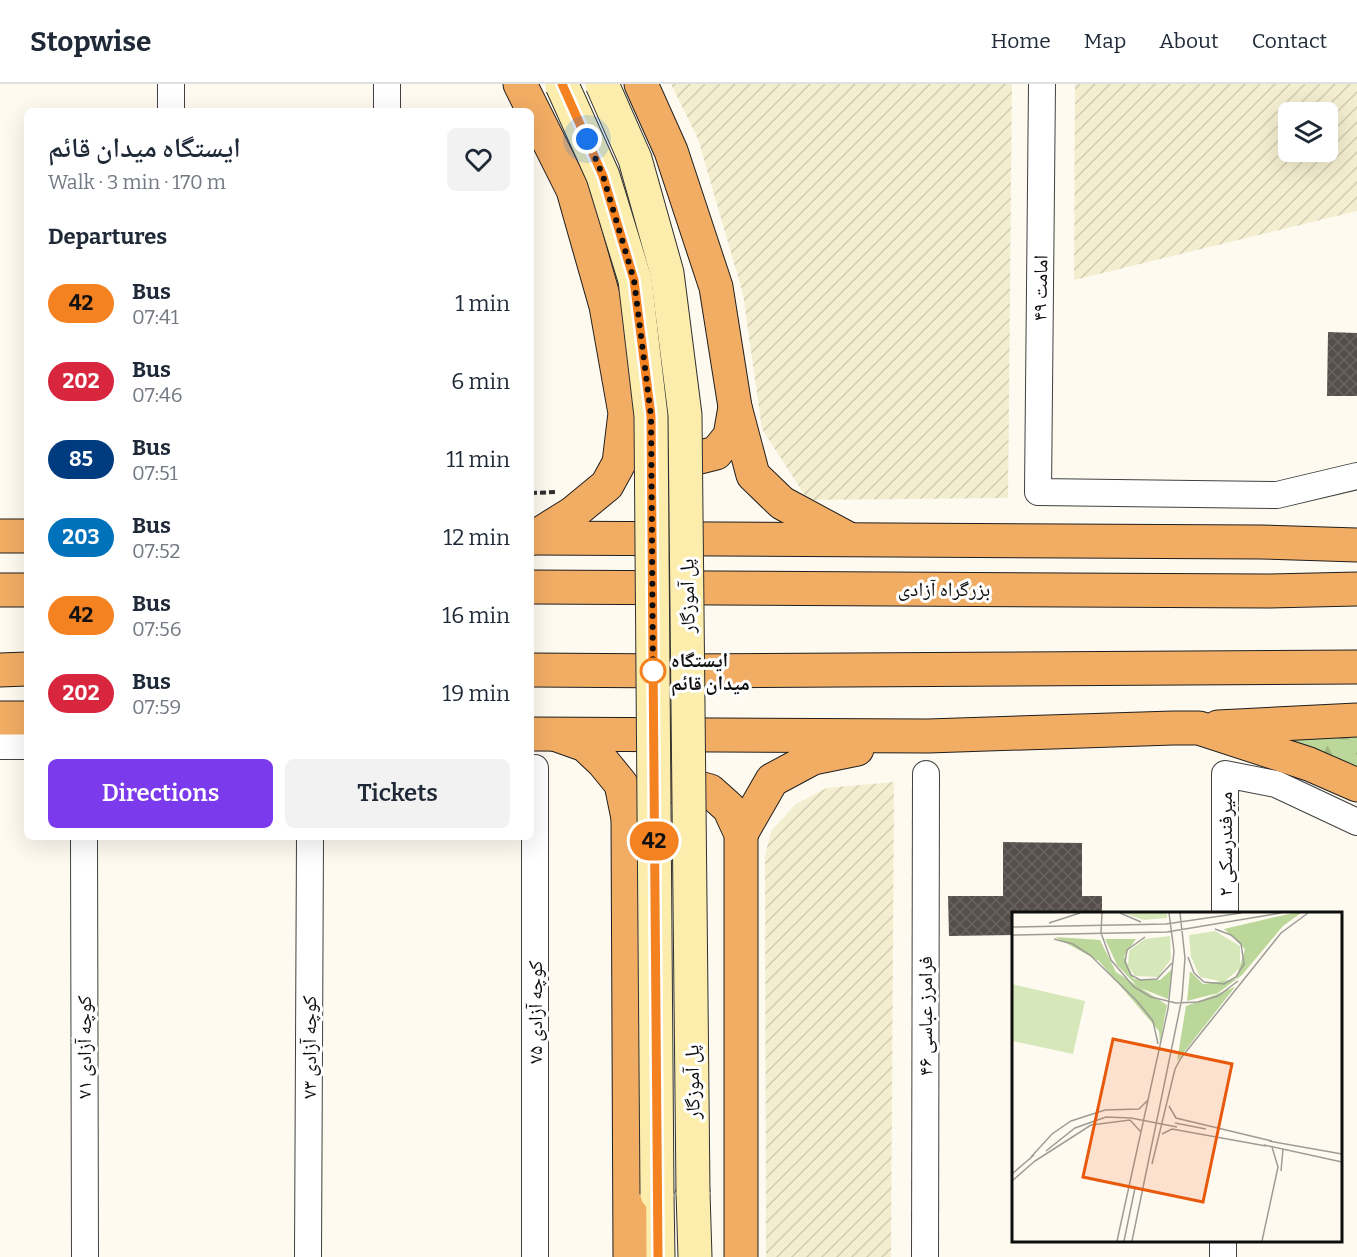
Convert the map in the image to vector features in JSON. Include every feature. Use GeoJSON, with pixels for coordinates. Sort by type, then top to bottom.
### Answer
{"type":"FeatureCollection","features":[{"type":"Feature","properties":{"kind":"highway"},"geometry":{"type":"LineString","coordinates":[[520,84],[532,108]]}},
{"type":"Feature","properties":{"kind":"highway"},"geometry":{"type":"LineString","coordinates":[[641,84],[671,151],[716,287],[735,407],[753,475],[782,504],[851,540]]}},
{"type":"Feature","properties":{"kind":"highway"},"geometry":{"type":"LineString","coordinates":[[534,112],[573,190],[606,306],[627,434],[641,452],[667,460],[692,459],[716,453],[730,436],[735,407]]}},
{"type":"Feature","properties":{"kind":"highway"},"geometry":{"type":"LineString","coordinates":[[534,537],[573,513],[607,485],[619,463],[625,413]]}},
{"type":"Feature","properties":{"kind":"highway"},"geometry":{"type":"LineString","coordinates":[[1261,542],[1357,533]]}},
{"type":"Feature","properties":{"kind":"highway"},"geometry":{"type":"LineString","coordinates":[[0,536],[24,536]]}},
{"type":"Feature","properties":{"kind":"highway"},"geometry":{"type":"LineString","coordinates":[[534,538],[1261,542],[1357,545]]}},
{"type":"Feature","properties":{"kind":"highway","name":"بزرگراه آزادی"},"geometry":{"type":"LineString","coordinates":[[534,587],[1256,591],[1357,589]]}},
{"type":"Feature","properties":{"kind":"highway"},"geometry":{"type":"LineString","coordinates":[[0,590],[24,590]]}},
{"type":"Feature","properties":{"kind":"highway"},"geometry":{"type":"LineString","coordinates":[[534,670],[1357,667]]}},
{"type":"Feature","properties":{"kind":"highway"},"geometry":{"type":"LineString","coordinates":[[0,670],[24,669]]}},
{"type":"Feature","properties":{"kind":"highway"},"geometry":{"type":"LineString","coordinates":[[0,718],[24,718]]}},
{"type":"Feature","properties":{"kind":"highway"},"geometry":{"type":"LineString","coordinates":[[542,734],[928,736],[1199,728],[1357,720]]}},
{"type":"Feature","properties":{"kind":"highway"},"geometry":{"type":"LineString","coordinates":[[1199,728],[1309,764],[1357,785]]}},
{"type":"Feature","properties":{"kind":"highway"},"geometry":{"type":"LineString","coordinates":[[542,734],[585,745],[603,762],[621,784],[628,818],[630,1257]]}},
{"type":"Feature","properties":{"kind":"highway"},"geometry":{"type":"LineString","coordinates":[[741,834],[772,780],[813,758],[928,736]]}},
{"type":"Feature","properties":{"kind":"highway"},"geometry":{"type":"LineString","coordinates":[[628,818],[638,803],[659,788],[685,784],[710,791],[729,808],[741,834],[741,1257]]}},
{"type":"Feature","properties":{"kind":"main road","name":"پل آموزگار"},"geometry":{"type":"LineString","coordinates":[[562,84],[603,176],[634,280],[651,416],[658,1257]]}},
{"type":"Feature","properties":{"kind":"main road","name":"پل آموزگار"},"geometry":{"type":"LineString","coordinates":[[602,84],[635,159],[667,273],[685,415],[695,1257]]}},
{"type":"Feature","properties":{"kind":"street"},"geometry":{"type":"LineString","coordinates":[[171,84],[171,108]]}},
{"type":"Feature","properties":{"kind":"street"},"geometry":{"type":"LineString","coordinates":[[387,84],[387,108]]}},
{"type":"Feature","properties":{"kind":"street","name":"امامت ۴۹"},"geometry":{"type":"LineString","coordinates":[[1042,84],[1038,492],[1277,495],[1357,476]]}},
{"type":"Feature","properties":{"kind":"street"},"geometry":{"type":"LineString","coordinates":[[0,746],[24,746]]}},
{"type":"Feature","properties":{"kind":"street","name":"کوچه آزادی ۷۵"},"geometry":{"type":"LineString","coordinates":[[535,768],[535,1257]]}},
{"type":"Feature","properties":{"kind":"street","name":"فرامرز عباسی ۴۶"},"geometry":{"type":"LineString","coordinates":[[925,1257],[926,774]]}},
{"type":"Feature","properties":{"kind":"street","name":"میرفندرسکی ۲"},"geometry":{"type":"LineString","coordinates":[[1225,912],[1225,774],[1276,784],[1357,822]]}},
{"type":"Feature","properties":{"kind":"street","name":"کوچه آزادی ۷۱"},"geometry":{"type":"LineString","coordinates":[[84,840],[85,1257]]}},
{"type":"Feature","properties":{"kind":"street","name":"کوچه آزادی ۷۳"},"geometry":{"type":"LineString","coordinates":[[308,1257],[310,840]]}},
{"type":"Feature","properties":{"kind":"path"},"geometry":{"type":"LineString","coordinates":[[534,493],[559,492]]}},
{"type":"Feature","properties":{"kind":"shaded area"},"geometry":{"type":"Polygon","coordinates":[[[671,84],[1012,84],[1008,498],[808,500],[762,429],[743,294],[698,139],[671,84]]]}},
{"type":"Feature","properties":{"kind":"shaded area"},"geometry":{"type":"Polygon","coordinates":[[[1075,84],[1357,84],[1357,211],[1074,280],[1075,84]]]}},
{"type":"Feature","properties":{"kind":"shaded area"},"geometry":{"type":"Polygon","coordinates":[[[894,782],[891,1257],[766,1257],[765,856],[771,831],[796,804],[827,788],[894,782]]]}},
{"type":"Feature","properties":{"kind":"green space"},"geometry":{"type":"Polygon","coordinates":[[[1357,731],[1357,768],[1275,734],[1357,731]]]}},
{"type":"Feature","properties":{"kind":"building"},"geometry":{"type":"Polygon","coordinates":[[[1328,332],[1357,333],[1357,396],[1327,396],[1328,332]]]}},
{"type":"Feature","properties":{"kind":"building"},"geometry":{"type":"Polygon","coordinates":[[[1003,842],[1082,843],[1082,896],[1102,896],[1102,912],[1012,912],[1012,935],[949,936],[948,896],[1003,896],[1003,842]]]}},
{"type":"Feature","properties":{"kind":"bus line","name":"42"},"geometry":{"type":"LineString","coordinates":[[562,84],[603,176],[634,280],[651,416],[658,1257]]}},
{"type":"Feature","properties":{"kind":"place","name":"ایستگاه میدان قائم"},"geometry":{"type":"Point","coordinates":[653,671]}},
{"type":"Feature","properties":{"kind":"route"},"geometry":{"type":"LineString","coordinates":[[587,139],[603,176],[634,280],[651,416],[653,675],[653,671]]}}]}
